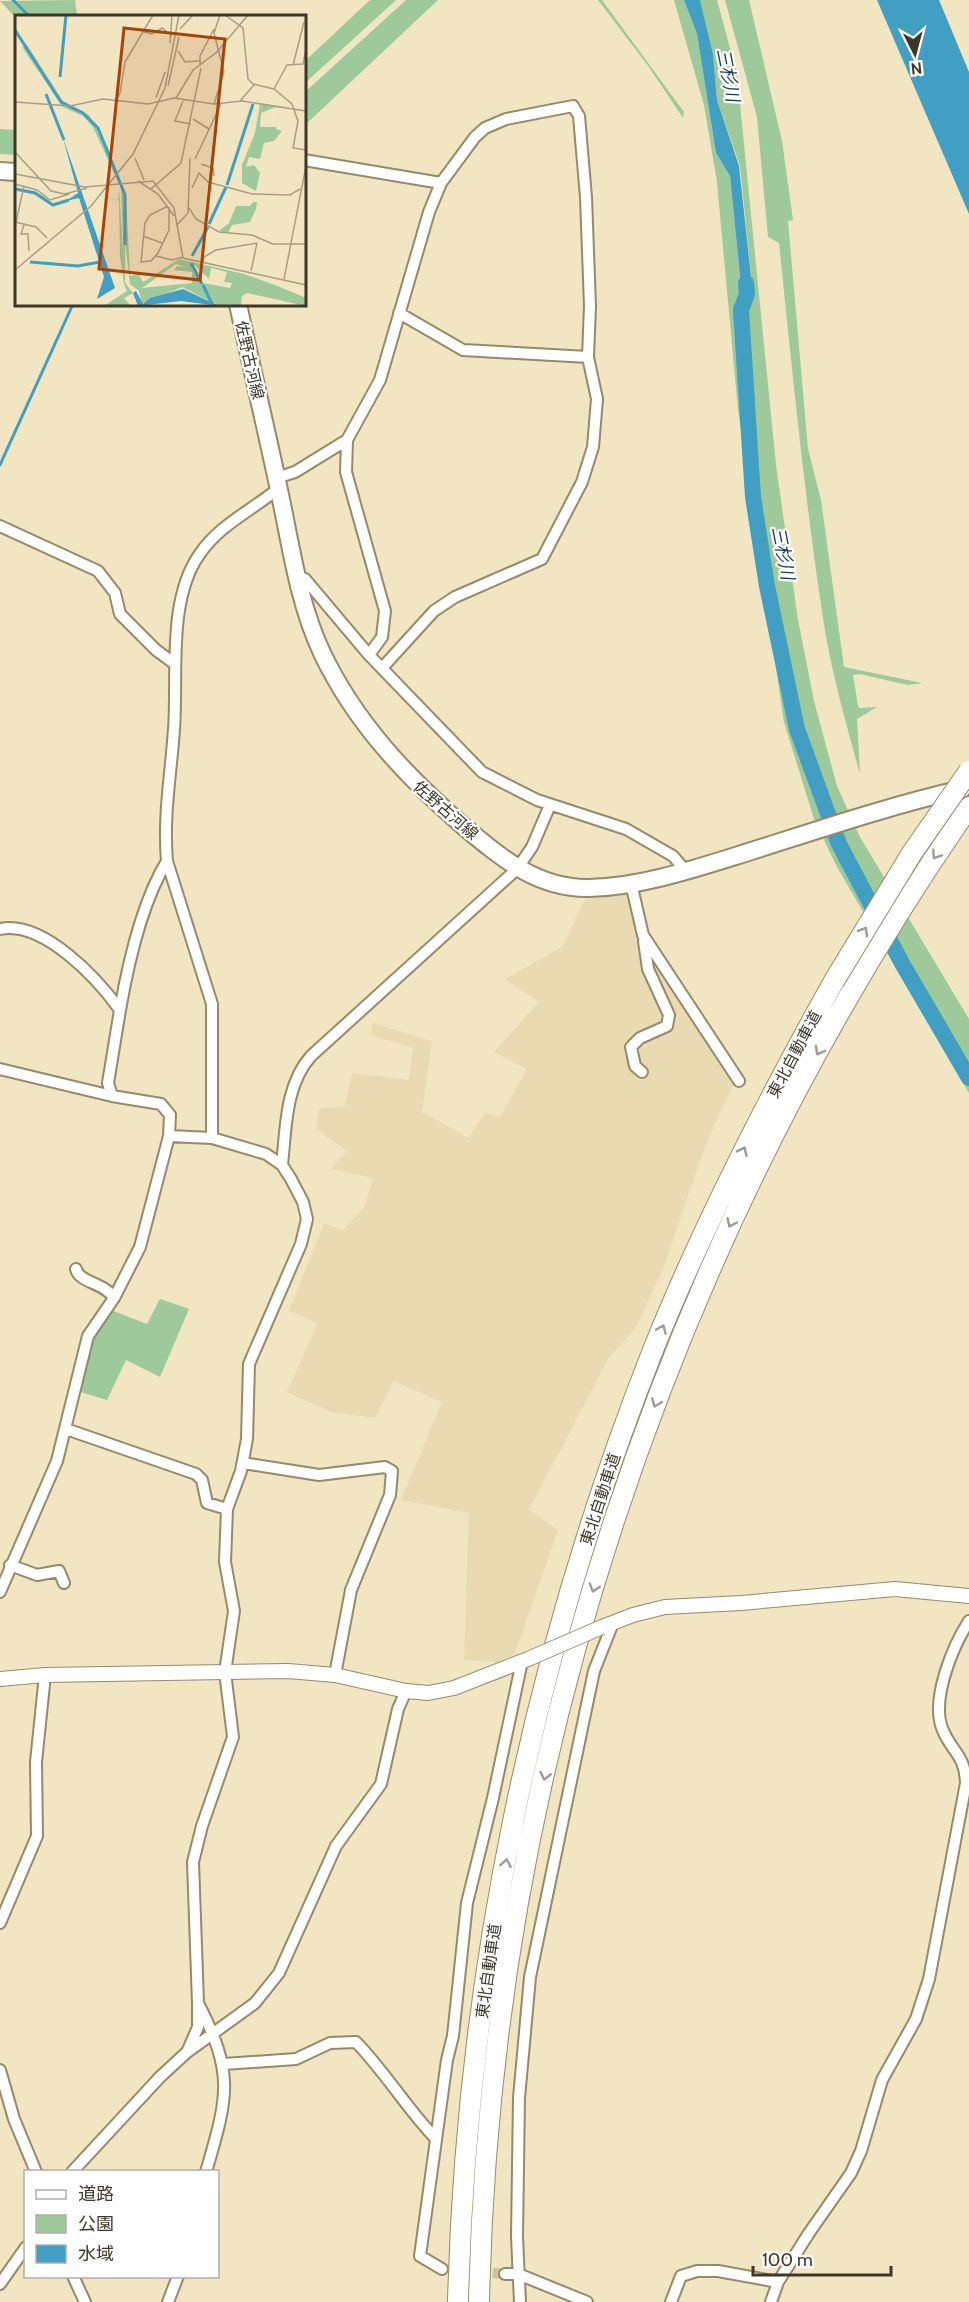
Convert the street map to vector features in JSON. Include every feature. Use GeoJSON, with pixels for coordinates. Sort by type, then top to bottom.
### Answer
{"type":"FeatureCollection","features":[{"type":"Feature","properties":{"kind":"highway","name":"東北自動車道"},"geometry":{"type":"LineString","coordinates":[[458,2302],[472,2085],[495,1921],[517,1804],[552,1659],[580,1562],[623,1432],[657,1341],[714,1210],[773,1092],[834,981],[912,853],[969,771]]}},
{"type":"Feature","properties":{"kind":"highway","name":"東北自動車道"},"geometry":{"type":"LineString","coordinates":[[479,2302],[486,2165],[516,1923],[544,1780],[581,1629],[625,1489],[674,1357],[733,1220],[777,1130],[848,1000],[925,872],[969,807]]}},
{"type":"Feature","properties":{"kind":"highway"},"geometry":{"type":"LineString","coordinates":[[446,2302],[461,2084],[477,1969],[495,1921]]}},
{"type":"Feature","properties":{"kind":"highway"},"geometry":{"type":"LineString","coordinates":[[493,2302],[496,2166],[494,2087]]}},
{"type":"Feature","properties":{"kind":"main road"},"geometry":{"type":"LineString","coordinates":[[0,171],[15,172]]}},
{"type":"Feature","properties":{"kind":"main road","name":"佐野古河線"},"geometry":{"type":"LineString","coordinates":[[238,306],[297,576],[322,653],[346,696],[370,731],[411,780],[484,844],[517,869],[548,882],[574,888],[631,883],[685,870],[969,787]]}},
{"type":"Feature","properties":{"kind":"street"},"geometry":{"type":"LineString","coordinates":[[369,655],[382,637],[384,611],[346,472],[347,440],[380,380],[429,212],[441,183],[475,137],[485,128],[506,119],[570,106],[575,108],[579,116],[586,197],[590,306],[588,357],[597,399],[593,447],[582,483],[542,559],[455,597],[434,611],[382,668]]}},
{"type":"Feature","properties":{"kind":"street"},"geometry":{"type":"LineString","coordinates":[[306,160],[441,183]]}},
{"type":"Feature","properties":{"kind":"street"},"geometry":{"type":"LineString","coordinates":[[399,313],[463,350],[588,357]]}},
{"type":"Feature","properties":{"kind":"street"},"geometry":{"type":"LineString","coordinates":[[212,1138],[212,1004],[167,861],[165,810],[174,730],[175,664],[185,586],[197,557],[213,536],[277,483],[347,440]]}},
{"type":"Feature","properties":{"kind":"street"},"geometry":{"type":"LineString","coordinates":[[0,526],[98,572],[115,593],[120,614],[156,650],[175,664]]}},
{"type":"Feature","properties":{"kind":"street"},"geometry":{"type":"LineString","coordinates":[[297,576],[305,579],[369,655],[482,772],[521,794],[626,829],[673,856],[685,870]]}},
{"type":"Feature","properties":{"kind":"street"},"geometry":{"type":"LineString","coordinates":[[282,1165],[291,1093],[298,1071],[517,869],[532,847],[550,805]]}},
{"type":"Feature","properties":{"kind":"street"},"geometry":{"type":"LineString","coordinates":[[112,1096],[108,1083],[127,970],[158,876],[167,861]]}},
{"type":"Feature","properties":{"kind":"street"},"geometry":{"type":"LineString","coordinates":[[631,883],[648,969],[669,1015],[667,1026],[640,1038],[631,1047],[635,1065],[642,1072]]}},
{"type":"Feature","properties":{"kind":"street"},"geometry":{"type":"LineString","coordinates":[[0,929],[21,928],[56,946],[99,981],[120,1010]]}},
{"type":"Feature","properties":{"kind":"street"},"geometry":{"type":"LineString","coordinates":[[643,935],[739,1081]]}},
{"type":"Feature","properties":{"kind":"street"},"geometry":{"type":"LineString","coordinates":[[0,1069],[112,1096],[161,1104],[170,1115],[169,1136],[140,1247],[114,1298],[88,1336],[67,1413],[66,1430],[57,1461],[0,1592]]}},
{"type":"Feature","properties":{"kind":"street"},"geometry":{"type":"LineString","coordinates":[[169,1136],[212,1138],[266,1154],[282,1165],[306,1210],[306,1228],[249,1364],[247,1439],[243,1463],[227,1509],[225,1562],[234,1611],[225,1671],[233,1737],[202,1826],[193,1862],[198,2027],[186,2052]]}},
{"type":"Feature","properties":{"kind":"street"},"geometry":{"type":"LineString","coordinates":[[76,1269],[76,1273],[83,1279],[107,1287],[114,1298]]}},
{"type":"Feature","properties":{"kind":"street"},"geometry":{"type":"LineString","coordinates":[[66,1430],[196,1474],[202,1480],[207,1503],[227,1509]]}},
{"type":"Feature","properties":{"kind":"street"},"geometry":{"type":"LineString","coordinates":[[243,1463],[319,1475],[385,1467],[392,1471],[390,1495],[351,1590],[335,1675]]}},
{"type":"Feature","properties":{"kind":"street"},"geometry":{"type":"LineString","coordinates":[[10,1565],[37,1575],[59,1571],[64,1583]]}},
{"type":"Feature","properties":{"kind":"street"},"geometry":{"type":"LineString","coordinates":[[0,1679],[45,1675],[288,1671],[335,1675],[406,1691],[428,1693],[454,1688],[607,1625],[665,1607],[741,1603],[877,1590],[913,1589],[969,1596]]}},
{"type":"Feature","properties":{"kind":"street"},"geometry":{"type":"LineString","coordinates":[[771,2302],[778,2282],[851,2173],[861,2151],[882,2080],[916,2019],[930,1980],[966,1783],[963,1761],[941,1726],[943,1681],[969,1621]]}},
{"type":"Feature","properties":{"kind":"street"},"geometry":{"type":"LineString","coordinates":[[520,2302],[518,2274],[519,2098],[530,1977],[594,1671],[607,1625]]}},
{"type":"Feature","properties":{"kind":"street"},"geometry":{"type":"LineString","coordinates":[[442,2269],[420,2256],[447,2060],[453,2036],[467,1903],[525,1660]]}},
{"type":"Feature","properties":{"kind":"street"},"geometry":{"type":"LineString","coordinates":[[0,1923],[37,1836],[36,1762],[45,1675]]}},
{"type":"Feature","properties":{"kind":"street"},"geometry":{"type":"LineString","coordinates":[[74,2170],[135,2101],[186,2052],[255,2002],[279,1973],[336,1846],[381,1784],[398,1709],[406,1691]]}},
{"type":"Feature","properties":{"kind":"street"},"geometry":{"type":"LineString","coordinates":[[198,2003],[213,2033],[224,2064],[224,2112],[207,2170]]}},
{"type":"Feature","properties":{"kind":"street"},"geometry":{"type":"LineString","coordinates":[[224,2064],[296,2060],[330,2043],[343,2040],[356,2042],[393,2085],[416,2118],[436,2139]]}},
{"type":"Feature","properties":{"kind":"street"},"geometry":{"type":"LineString","coordinates":[[0,2070],[14,2119],[35,2170]]}},
{"type":"Feature","properties":{"kind":"street"},"geometry":{"type":"LineString","coordinates":[[0,2284],[24,2250]]}},
{"type":"Feature","properties":{"kind":"street"},"geometry":{"type":"LineString","coordinates":[[671,2302],[681,2276],[697,2271],[778,2282]]}},
{"type":"Feature","properties":{"kind":"street"},"geometry":{"type":"LineString","coordinates":[[505,2274],[518,2274],[587,2302]]}},
{"type":"Feature","properties":{"kind":"street"},"geometry":{"type":"LineString","coordinates":[[73,2278],[85,2302]]}},
{"type":"Feature","properties":{"kind":"street"},"geometry":{"type":"LineString","coordinates":[[168,2302],[178,2278]]}},
{"type":"Feature","properties":{"kind":"shaded area"},"geometry":{"type":"Polygon","coordinates":[[[622,891],[628,894],[639,938],[735,1081],[707,1141],[664,1266],[635,1329],[608,1359],[529,1510],[558,1530],[515,1653],[501,1662],[464,1660],[469,1513],[401,1500],[442,1402],[394,1381],[375,1418],[331,1412],[287,1392],[318,1323],[289,1311],[324,1224],[343,1230],[364,1208],[373,1178],[331,1169],[347,1151],[316,1129],[319,1109],[345,1106],[352,1073],[409,1080],[413,1048],[370,1035],[373,1023],[432,1041],[422,1112],[469,1138],[485,1113],[500,1117],[527,1069],[494,1052],[539,1002],[505,979],[562,947],[587,895],[622,891]]]}},
{"type":"Feature","properties":{"kind":"green space"},"geometry":{"type":"Polygon","coordinates":[[[75,0],[77,15],[15,15],[15,17],[0,1],[75,0]]]}},
{"type":"Feature","properties":{"kind":"green space"},"geometry":{"type":"Polygon","coordinates":[[[370,0],[396,0],[306,82],[306,60],[370,0]]]}},
{"type":"Feature","properties":{"kind":"green space"},"geometry":{"type":"Polygon","coordinates":[[[406,0],[438,0],[306,124],[306,91],[406,0]]]}},
{"type":"Feature","properties":{"kind":"green space"},"geometry":{"type":"Polygon","coordinates":[[[598,0],[602,0],[684,112],[683,118],[649,67],[598,0]]]}},
{"type":"Feature","properties":{"kind":"green space"},"geometry":{"type":"Polygon","coordinates":[[[674,0],[684,0],[697,34],[716,153],[730,176],[743,306],[753,294],[740,166],[717,100],[713,54],[700,0],[717,0],[737,74],[776,465],[798,620],[814,701],[837,786],[860,837],[969,1019],[969,1093],[837,867],[814,819],[784,722],[738,410],[717,182],[704,105],[674,0]]]}},
{"type":"Feature","properties":{"kind":"green space"},"geometry":{"type":"Polygon","coordinates":[[[725,0],[749,0],[782,141],[793,220],[788,221],[808,449],[821,500],[844,667],[922,683],[908,685],[860,674],[853,675],[858,706],[860,708],[877,707],[857,719],[860,774],[826,638],[804,478],[779,243],[768,237],[757,117],[725,0]]]}},
{"type":"Feature","properties":{"kind":"green space"},"geometry":{"type":"Polygon","coordinates":[[[0,129],[15,130],[15,155],[0,154],[0,129]]]}},
{"type":"Feature","properties":{"kind":"green space"},"geometry":{"type":"Polygon","coordinates":[[[160,1299],[189,1309],[160,1377],[126,1360],[107,1400],[77,1391],[90,1341],[111,1310],[147,1324],[160,1299]]]}},
{"type":"Feature","properties":{"kind":"water"},"geometry":{"type":"Polygon","coordinates":[[[684,0],[700,0],[713,54],[717,100],[739,166],[753,295],[746,310],[743,306],[730,176],[716,153],[697,34],[684,0]]]}},
{"type":"Feature","properties":{"kind":"water"},"geometry":{"type":"Polygon","coordinates":[[[877,0],[939,0],[969,72],[969,214],[877,0]]]}},
{"type":"Feature","properties":{"kind":"waterway"},"geometry":{"type":"LineString","coordinates":[[13,0],[28,15]]}},
{"type":"Feature","properties":{"kind":"waterway","name":"三杉川"},"geometry":{"type":"LineString","coordinates":[[746,283],[747,294],[741,310],[753,497],[767,586],[797,729],[839,844],[903,965],[969,1078]]}},
{"type":"Feature","properties":{"kind":"waterway"},"geometry":{"type":"LineString","coordinates":[[0,465],[72,306]]}},
{"type":"Feature","properties":{"kind":"tunnel"},"geometry":{"type":"LineString","coordinates":[[478,2272],[505,2274]]}}]}
